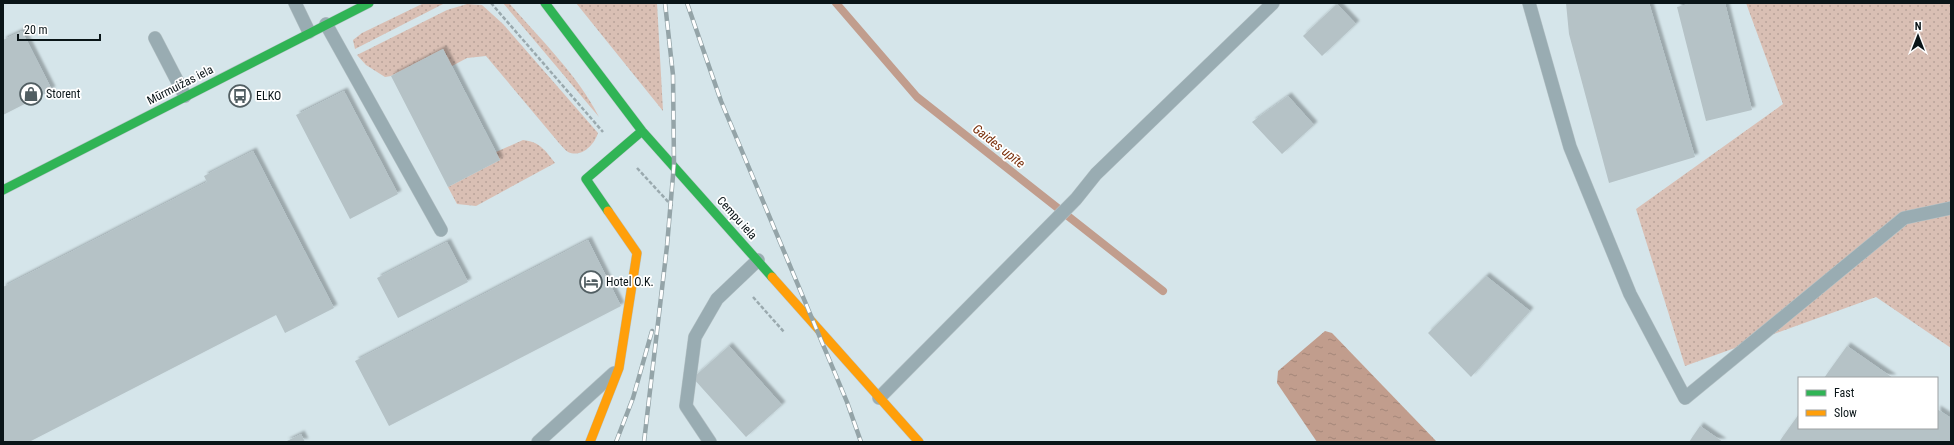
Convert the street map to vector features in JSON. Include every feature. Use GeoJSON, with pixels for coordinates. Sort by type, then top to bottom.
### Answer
{"type":"FeatureCollection","features":[{"type":"Feature","properties":{"kind":"street","name":"Mūrmuižas iela"},"geometry":{"type":"LineString","coordinates":[[3,190],[309,32],[369,3]]}},
{"type":"Feature","properties":{"kind":"street","name":"Cempu iela"},"geometry":{"type":"LineString","coordinates":[[545,3],[642,131],[919,442]]}},
{"type":"Feature","properties":{"kind":"street"},"geometry":{"type":"LineString","coordinates":[[590,442],[619,368],[638,253],[586,179],[642,131]]}},
{"type":"Feature","properties":{"kind":"lane"},"geometry":{"type":"LineString","coordinates":[[296,3],[309,32]]}},
{"type":"Feature","properties":{"kind":"lane"},"geometry":{"type":"LineString","coordinates":[[879,398],[1076,199],[1096,174],[1273,3]]}},
{"type":"Feature","properties":{"kind":"lane"},"geometry":{"type":"LineString","coordinates":[[1529,3],[1570,147],[1630,294],[1685,398],[1904,218],[1951,208]]}},
{"type":"Feature","properties":{"kind":"lane"},"geometry":{"type":"LineString","coordinates":[[326,24],[441,230]]}},
{"type":"Feature","properties":{"kind":"lane"},"geometry":{"type":"LineString","coordinates":[[155,38],[185,96]]}},
{"type":"Feature","properties":{"kind":"lane"},"geometry":{"type":"LineString","coordinates":[[710,442],[686,406],[695,337],[717,299],[758,260]]}},
{"type":"Feature","properties":{"kind":"lane"},"geometry":{"type":"LineString","coordinates":[[538,442],[619,368]]}},
{"type":"Feature","properties":{"kind":"path"},"geometry":{"type":"LineString","coordinates":[[491,3],[598,127]]}},
{"type":"Feature","properties":{"kind":"shaded area"},"geometry":{"type":"Polygon","coordinates":[[[424,3],[445,3],[355,49],[353,40],[362,33],[424,3]]]}},
{"type":"Feature","properties":{"kind":"shaded area"},"geometry":{"type":"Polygon","coordinates":[[[503,3],[509,3],[557,57],[580,86],[599,117],[503,3]]]}},
{"type":"Feature","properties":{"kind":"shaded area"},"geometry":{"type":"Polygon","coordinates":[[[576,3],[657,3],[663,111],[576,3]]]}},
{"type":"Feature","properties":{"kind":"shaded area"},"geometry":{"type":"Polygon","coordinates":[[[1746,3],[1951,3],[1951,348],[1876,297],[1685,366],[1636,209],[1783,104],[1746,3]]]}},
{"type":"Feature","properties":{"kind":"shaded area"},"geometry":{"type":"Polygon","coordinates":[[[467,4],[482,5],[503,24],[598,133],[594,142],[587,149],[578,153],[568,152],[486,56],[467,58],[452,66],[443,49],[391,76],[385,77],[366,65],[357,55],[447,10],[467,4]]]}},
{"type":"Feature","properties":{"kind":"shaded area"},"geometry":{"type":"Polygon","coordinates":[[[523,140],[542,147],[555,163],[476,206],[457,204],[448,187],[500,160],[496,152],[523,140]]]}},
{"type":"Feature","properties":{"kind":"water"},"geometry":{"type":"Polygon","coordinates":[[[1325,331],[1332,333],[1437,442],[1317,442],[1277,383],[1278,371],[1325,331]]]}},
{"type":"Feature","properties":{"kind":"building"},"geometry":{"type":"Polygon","coordinates":[[[1566,3],[1649,3],[1695,157],[1609,183],[1569,34],[1566,3]]]}},
{"type":"Feature","properties":{"kind":"building"},"geometry":{"type":"Polygon","coordinates":[[[1692,3],[1725,3],[1752,110],[1706,121],[1677,7],[1692,3]]]}},
{"type":"Feature","properties":{"kind":"building"},"geometry":{"type":"Polygon","coordinates":[[[1337,4],[1356,24],[1322,56],[1303,36],[1337,4]]]}},
{"type":"Feature","properties":{"kind":"building"},"geometry":{"type":"Polygon","coordinates":[[[22,31],[52,90],[3,115],[3,40],[22,31]]]}},
{"type":"Feature","properties":{"kind":"building"},"geometry":{"type":"Polygon","coordinates":[[[443,49],[500,160],[448,187],[391,76],[443,49]]]}},
{"type":"Feature","properties":{"kind":"building"},"geometry":{"type":"Polygon","coordinates":[[[344,91],[398,194],[350,219],[296,115],[344,91]]]}},
{"type":"Feature","properties":{"kind":"building"},"geometry":{"type":"Polygon","coordinates":[[[1288,96],[1314,125],[1282,154],[1252,122],[1288,96]]]}},
{"type":"Feature","properties":{"kind":"building"},"geometry":{"type":"Polygon","coordinates":[[[253,151],[334,308],[285,333],[276,315],[29,442],[3,442],[3,287],[207,182],[204,176],[253,151]]]}},
{"type":"Feature","properties":{"kind":"building"},"geometry":{"type":"Polygon","coordinates":[[[588,240],[621,306],[389,426],[355,361],[588,240]]]}},
{"type":"Feature","properties":{"kind":"building"},"geometry":{"type":"Polygon","coordinates":[[[447,242],[468,282],[398,318],[377,278],[447,242]]]}},
{"type":"Feature","properties":{"kind":"building"},"geometry":{"type":"Polygon","coordinates":[[[1486,276],[1530,311],[1471,377],[1428,333],[1486,276]]]}},
{"type":"Feature","properties":{"kind":"building"},"geometry":{"type":"Polygon","coordinates":[[[729,346],[782,405],[746,437],[693,378],[729,346]]]}},
{"type":"Feature","properties":{"kind":"building"},"geometry":{"type":"Polygon","coordinates":[[[1847,346],[1892,377],[1825,377],[1847,346]]]}},
{"type":"Feature","properties":{"kind":"building"},"geometry":{"type":"Polygon","coordinates":[[[1938,410],[1951,418],[1951,442],[1779,442],[1798,415],[1798,429],[1938,429],[1938,410]]]}},
{"type":"Feature","properties":{"kind":"building"},"geometry":{"type":"Polygon","coordinates":[[[1700,426],[1723,442],[1689,442],[1700,426]]]}},
{"type":"Feature","properties":{"kind":"building"},"geometry":{"type":"Polygon","coordinates":[[[301,434],[305,442],[285,442],[301,434]]]}},
{"type":"Feature","properties":{"kind":"waterway","name":"Gaides upīte"},"geometry":{"type":"LineString","coordinates":[[836,3],[917,97],[1163,291]]}},
{"type":"Feature","properties":{"kind":"railway"},"geometry":{"type":"LineString","coordinates":[[644,442],[667,246],[674,164],[673,75],[665,3]]}},
{"type":"Feature","properties":{"kind":"railway"},"geometry":{"type":"LineString","coordinates":[[687,3],[721,101],[847,402],[861,442]]}},
{"type":"Feature","properties":{"kind":"railway"},"geometry":{"type":"LineString","coordinates":[[616,442],[633,398],[652,331]]}},
{"type":"Feature","properties":{"kind":"traffic: fast"},"geometry":{"type":"LineString","coordinates":[[3,190],[369,3]]}},
{"type":"Feature","properties":{"kind":"traffic: fast"},"geometry":{"type":"LineString","coordinates":[[545,3],[642,131],[772,277]]}},
{"type":"Feature","properties":{"kind":"traffic: fast"},"geometry":{"type":"LineString","coordinates":[[608,211],[586,179],[642,131]]}},
{"type":"Feature","properties":{"kind":"traffic: slow"},"geometry":{"type":"LineString","coordinates":[[590,442],[619,368],[637,253],[608,211]]}},
{"type":"Feature","properties":{"kind":"traffic: slow"},"geometry":{"type":"LineString","coordinates":[[772,277],[919,442]]}},
{"type":"Feature","properties":{"kind":"place","name":"Storent"},"geometry":{"type":"Point","coordinates":[31,94]}},
{"type":"Feature","properties":{"kind":"place","name":"ELKO"},"geometry":{"type":"Point","coordinates":[240,96]}},
{"type":"Feature","properties":{"kind":"place","name":"Hotel O.K."},"geometry":{"type":"Point","coordinates":[591,282]}}]}
